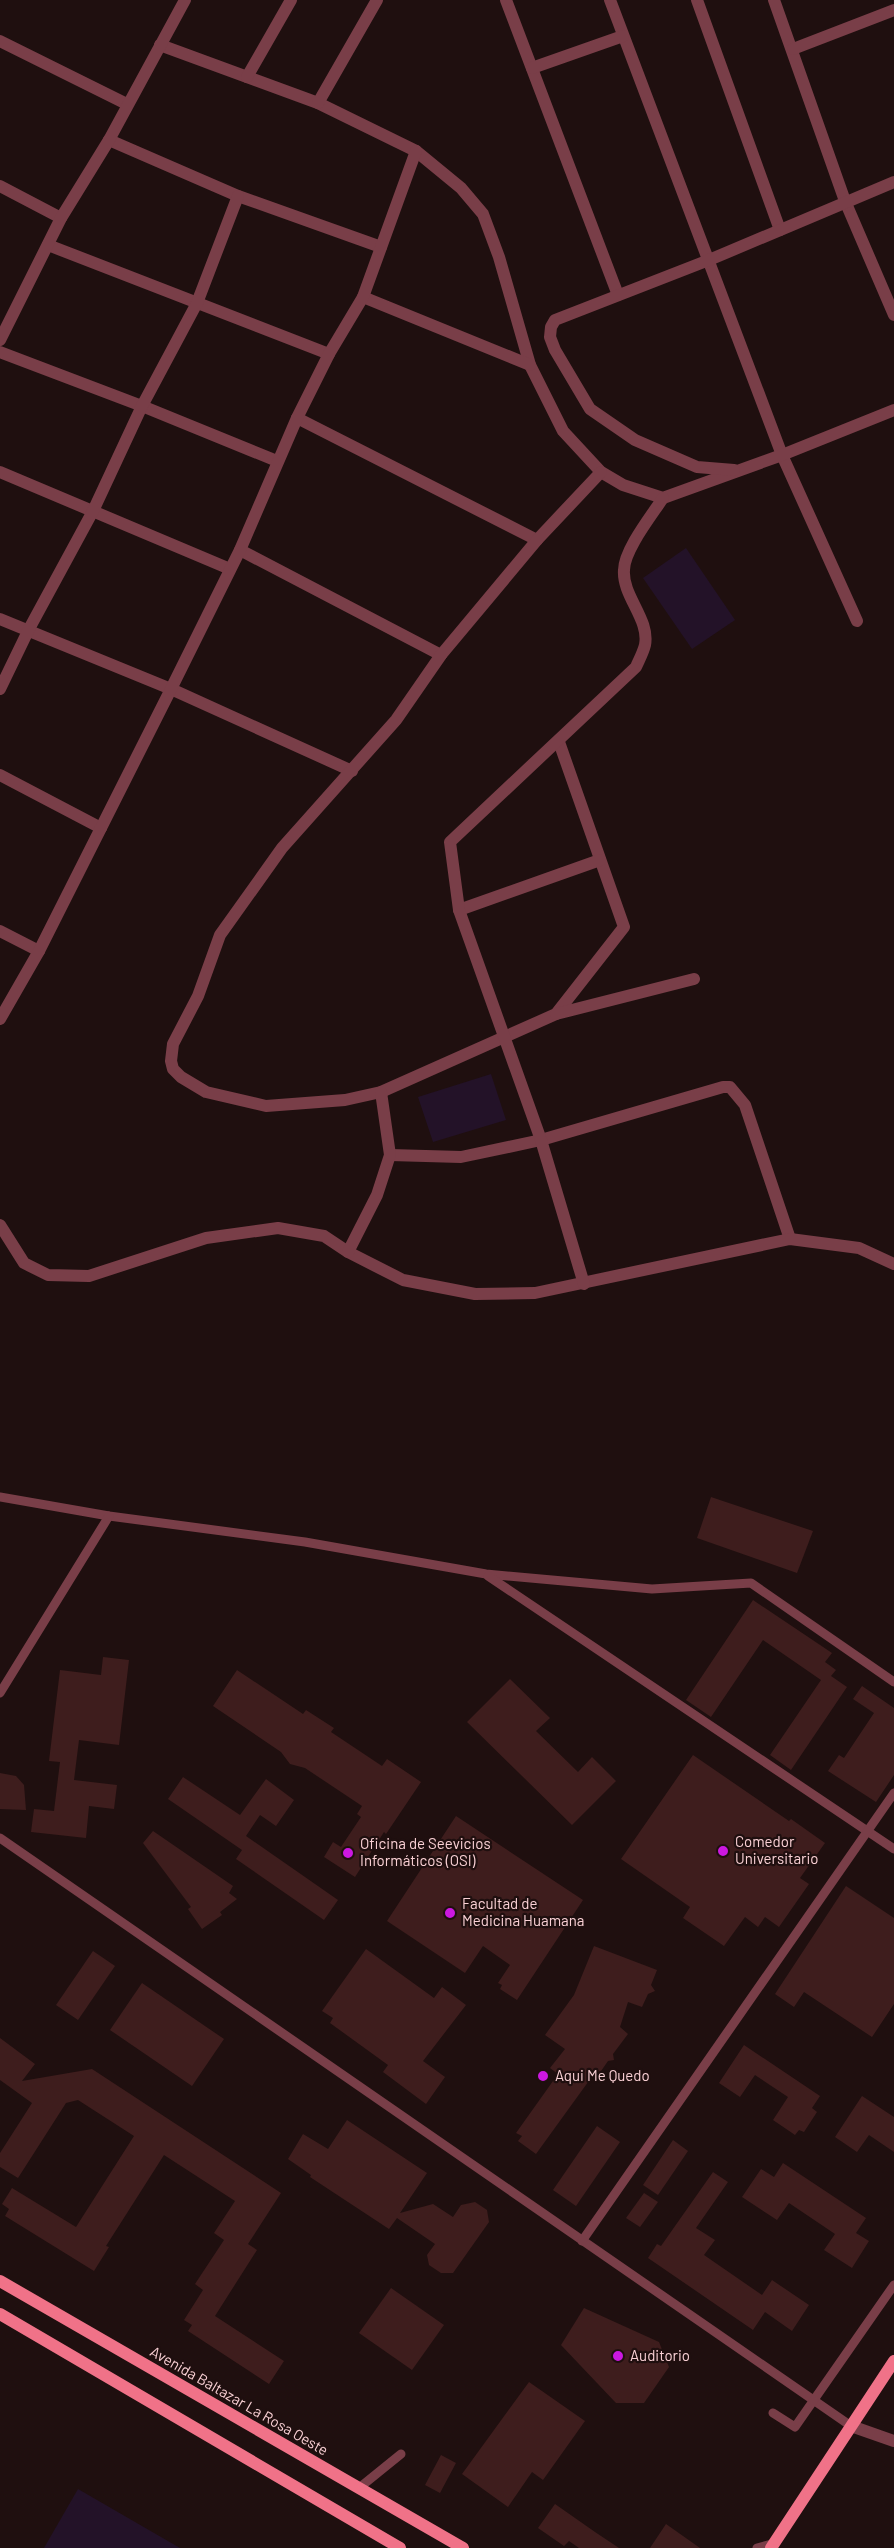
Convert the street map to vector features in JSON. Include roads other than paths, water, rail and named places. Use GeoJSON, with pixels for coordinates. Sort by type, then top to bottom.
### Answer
{"type":"FeatureCollection","features":[{"type":"Feature","properties":{"kind":"street"},"geometry":{"type":"LineString","coordinates":[[1,334],[61,218],[109,140],[185,0]]}},
{"type":"Feature","properties":{"kind":"street"},"geometry":{"type":"LineString","coordinates":[[247,77],[291,0]]}},
{"type":"Feature","properties":{"kind":"street"},"geometry":{"type":"LineString","coordinates":[[318,104],[377,0]]}},
{"type":"Feature","properties":{"kind":"street"},"geometry":{"type":"LineString","coordinates":[[506,0],[618,295]]}},
{"type":"Feature","properties":{"kind":"street"},"geometry":{"type":"LineString","coordinates":[[610,0],[782,455],[857,621]]}},
{"type":"Feature","properties":{"kind":"street"},"geometry":{"type":"LineString","coordinates":[[698,0],[780,230]]}},
{"type":"Feature","properties":{"kind":"street"},"geometry":{"type":"LineString","coordinates":[[774,0],[845,201],[894,315]]}},
{"type":"Feature","properties":{"kind":"street"},"geometry":{"type":"LineString","coordinates":[[793,49],[894,10]]}},
{"type":"Feature","properties":{"kind":"street"},"geometry":{"type":"LineString","coordinates":[[532,68],[623,36]]}},
{"type":"Feature","properties":{"kind":"street"},"geometry":{"type":"LineString","coordinates":[[0,41],[127,104]]}},
{"type":"Feature","properties":{"kind":"street"},"geometry":{"type":"LineString","coordinates":[[160,45],[318,104],[416,151],[461,188],[483,214],[499,257],[530,365],[563,431],[601,472],[623,485],[663,498]]}},
{"type":"Feature","properties":{"kind":"street"},"geometry":{"type":"LineString","coordinates":[[109,140],[238,196],[381,247]]}},
{"type":"Feature","properties":{"kind":"street"},"geometry":{"type":"LineString","coordinates":[[0,1019],[39,951],[240,550],[277,461],[329,354],[363,297],[416,151]]}},
{"type":"Feature","properties":{"kind":"street"},"geometry":{"type":"LineString","coordinates":[[739,470],[697,467],[635,440],[590,409],[555,350],[550,337],[551,327],[555,320],[709,260],[894,182]]}},
{"type":"Feature","properties":{"kind":"street"},"geometry":{"type":"LineString","coordinates":[[0,186],[61,218]]}},
{"type":"Feature","properties":{"kind":"street"},"geometry":{"type":"LineString","coordinates":[[0,689],[29,629],[93,511],[142,406],[197,303],[238,196]]}},
{"type":"Feature","properties":{"kind":"street"},"geometry":{"type":"LineString","coordinates":[[48,245],[329,354]]}},
{"type":"Feature","properties":{"kind":"street"},"geometry":{"type":"LineString","coordinates":[[363,297],[530,365]]}},
{"type":"Feature","properties":{"kind":"street"},"geometry":{"type":"LineString","coordinates":[[0,352],[277,461]]}},
{"type":"Feature","properties":{"kind":"street"},"geometry":{"type":"LineString","coordinates":[[584,1284],[541,1140],[459,910],[450,842],[559,742],[636,667],[645,644],[639,614],[629,594],[623,570],[635,540],[663,498],[782,455],[894,410]]}},
{"type":"Feature","properties":{"kind":"street"},"geometry":{"type":"LineString","coordinates":[[297,418],[537,540]]}},
{"type":"Feature","properties":{"kind":"street"},"geometry":{"type":"LineString","coordinates":[[0,471],[230,569]]}},
{"type":"Feature","properties":{"kind":"street"},"geometry":{"type":"LineString","coordinates":[[601,472],[537,540],[441,656],[396,720],[282,848],[220,935],[198,996],[173,1044],[171,1061],[173,1069],[181,1077],[206,1092],[266,1106],[345,1100],[381,1092],[556,1014],[694,979]]}},
{"type":"Feature","properties":{"kind":"street"},"geometry":{"type":"LineString","coordinates":[[240,550],[441,656]]}},
{"type":"Feature","properties":{"kind":"street"},"geometry":{"type":"LineString","coordinates":[[0,619],[171,688],[352,771]]}},
{"type":"Feature","properties":{"kind":"street"},"geometry":{"type":"LineString","coordinates":[[556,1014],[624,927],[559,742]]}},
{"type":"Feature","properties":{"kind":"street"},"geometry":{"type":"LineString","coordinates":[[0,775],[101,828]]}},
{"type":"Feature","properties":{"kind":"street"},"geometry":{"type":"LineString","coordinates":[[459,910],[600,860]]}},
{"type":"Feature","properties":{"kind":"street"},"geometry":{"type":"LineString","coordinates":[[0,931],[39,951]]}},
{"type":"Feature","properties":{"kind":"street"},"geometry":{"type":"LineString","coordinates":[[390,1155],[461,1157],[541,1140],[723,1087],[730,1087],[745,1105],[790,1239]]}},
{"type":"Feature","properties":{"kind":"street"},"geometry":{"type":"LineString","coordinates":[[348,1252],[377,1195],[390,1155],[381,1092]]}},
{"type":"Feature","properties":{"kind":"street"},"geometry":{"type":"LineString","coordinates":[[0,1225],[24,1263],[48,1275],[89,1276],[206,1238],[278,1228],[324,1236],[348,1252],[404,1280],[475,1294],[535,1293],[790,1239],[859,1248],[894,1264]]}},
{"type":"Feature","properties":{"kind":"street","name":"Avenida Baltazar La Rosa Oeste"},"geometry":{"type":"LineString","coordinates":[[0,2281],[463,2548]]}},
{"type":"Feature","properties":{"kind":"street"},"geometry":{"type":"LineString","coordinates":[[0,2314],[399,2548]]}},
{"type":"Feature","properties":{"kind":"street"},"geometry":{"type":"LineString","coordinates":[[773,2546],[894,2361]]}},
{"type":"Feature","properties":{"kind":"street"},"geometry":{"type":"LineString","coordinates":[[851,2427],[894,2441]]}},
{"type":"Feature","properties":{"kind":"lane"},"geometry":{"type":"LineString","coordinates":[[0,1497],[110,1516],[244,1532],[486,1574],[652,1589],[751,1583],[894,1682]]}},
{"type":"Feature","properties":{"kind":"lane"},"geometry":{"type":"LineString","coordinates":[[0,1693],[110,1516]]}},
{"type":"Feature","properties":{"kind":"lane"},"geometry":{"type":"LineString","coordinates":[[486,1574],[894,1849]]}},
{"type":"Feature","properties":{"kind":"lane"},"geometry":{"type":"LineString","coordinates":[[582,2241],[894,1793]]}},
{"type":"Feature","properties":{"kind":"lane"},"geometry":{"type":"LineString","coordinates":[[0,1838],[851,2427]]}},
{"type":"Feature","properties":{"kind":"lane"},"geometry":{"type":"LineString","coordinates":[[773,2413],[795,2427],[894,2285]]}},
{"type":"Feature","properties":{"kind":"lane"},"geometry":{"type":"LineString","coordinates":[[359,2488],[401,2454]]}},
{"type":"Feature","properties":{"kind":"lane"},"geometry":{"type":"LineString","coordinates":[[757,2548],[773,2546]]}},
{"type":"Feature","properties":{"kind":"place","name":"Comedor Universitario"},"geometry":{"type":"Point","coordinates":[723,1851]}},
{"type":"Feature","properties":{"kind":"place","name":"Oficina de Seevicios Informáticos (OSI)"},"geometry":{"type":"Point","coordinates":[348,1853]}},
{"type":"Feature","properties":{"kind":"place","name":"Facultad de Medicina Huamana"},"geometry":{"type":"Point","coordinates":[450,1913]}},
{"type":"Feature","properties":{"kind":"place","name":"Aqui Me Quedo"},"geometry":{"type":"Point","coordinates":[543,2076]}},
{"type":"Feature","properties":{"kind":"place","name":"Auditorio"},"geometry":{"type":"Point","coordinates":[618,2356]}}]}
